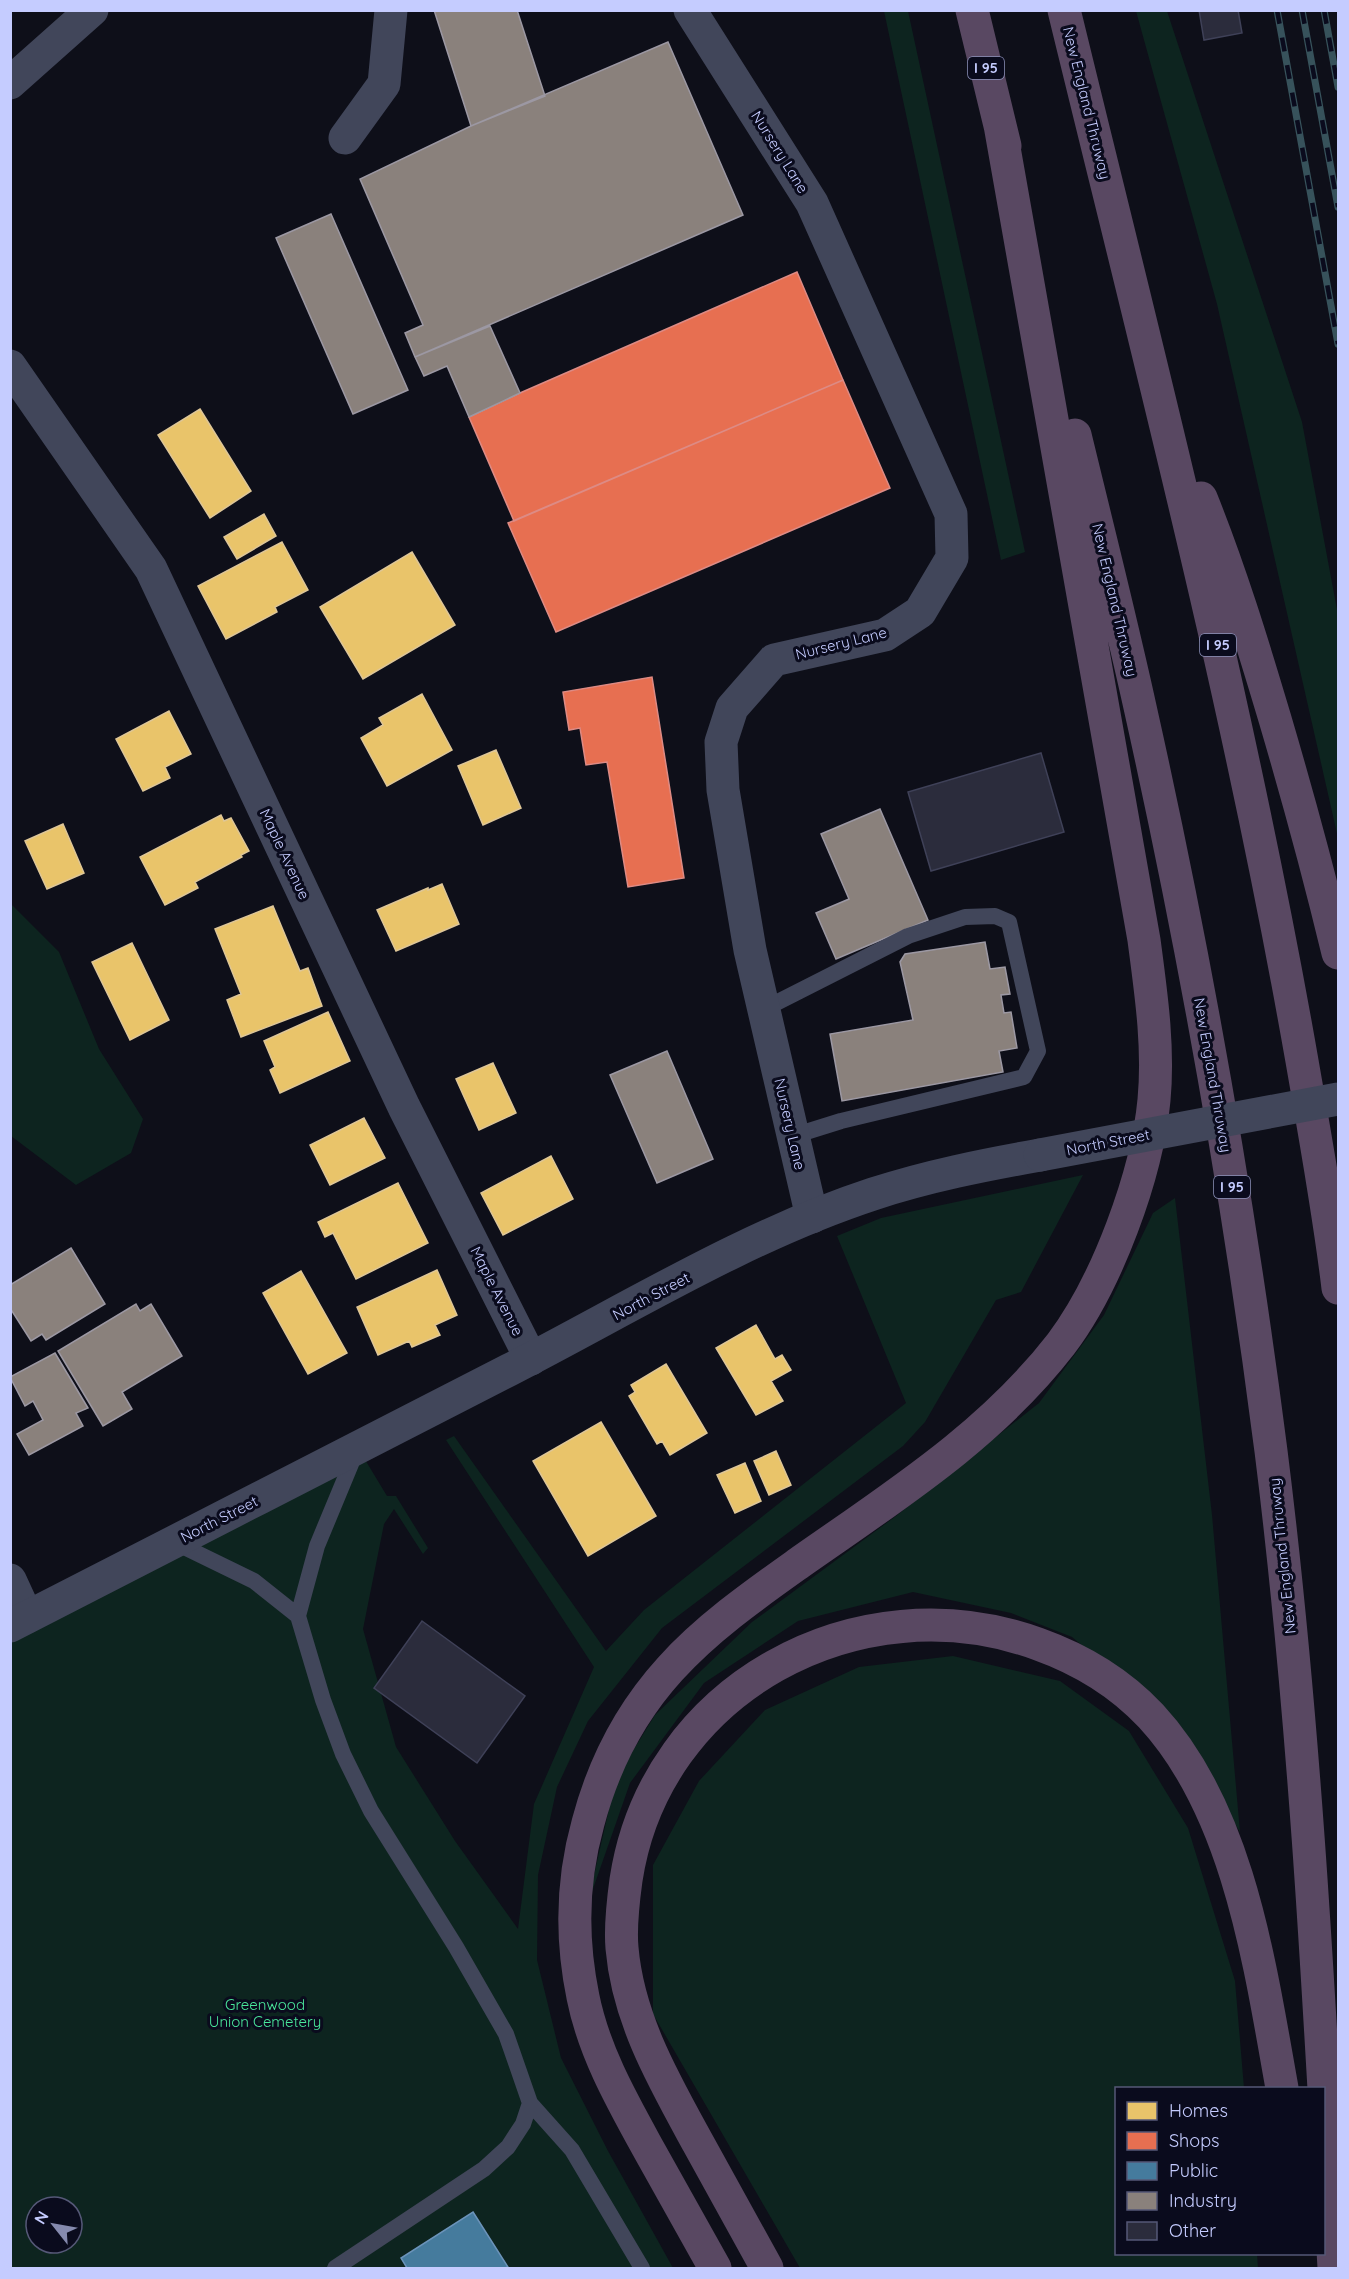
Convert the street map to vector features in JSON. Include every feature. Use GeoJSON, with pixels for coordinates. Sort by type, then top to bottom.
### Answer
{"type":"FeatureCollection","features":[{"type":"Feature","properties":{"kind":"highway","name":"New England Thruway"},"geometry":{"type":"LineString","coordinates":[[972,10],[1141,708],[1197,981],[1227,1156],[1270,1449],[1287,1599],[1313,1900],[1324,2087]]}},
{"type":"Feature","properties":{"kind":"highway","name":"New England Thruway"},"geometry":{"type":"LineString","coordinates":[[1064,10],[1228,687],[1288,982],[1338,1287]]}},
{"type":"Feature","properties":{"kind":"highway"},"geometry":{"type":"LineString","coordinates":[[715,2268],[616,2091],[596,2045],[583,1998],[576,1948],[574,1897],[581,1847],[594,1798],[612,1753],[637,1711],[669,1670],[702,1637],[781,1576],[955,1451],[996,1418],[1058,1348],[1089,1299],[1129,1207],[1143,1158],[1154,1101],[1155,1044],[1144,940],[1000,125]]}},
{"type":"Feature","properties":{"kind":"highway"},"geometry":{"type":"LineString","coordinates":[[1158,391],[1218,541],[1261,672],[1314,853],[1338,952]]}},
{"type":"Feature","properties":{"kind":"highway"},"geometry":{"type":"LineString","coordinates":[[767,2268],[675,2101],[640,2029],[627,1988],[622,1944],[623,1899],[630,1856],[642,1816],[660,1779],[686,1741],[714,1711],[744,1685],[783,1661],[822,1644],[861,1632],[899,1625],[936,1623],[975,1627],[1014,1635],[1050,1648],[1083,1664],[1120,1688],[1151,1716],[1178,1751],[1202,1792],[1222,1837],[1253,1934],[1282,2087]]}},
{"type":"Feature","properties":{"kind":"highway","name":"New England Thruway"},"geometry":{"type":"LineString","coordinates":[[1325,2110],[1334,2268]]}},
{"type":"Feature","properties":{"kind":"street"},"geometry":{"type":"LineString","coordinates":[[10,83],[93,10]]}},
{"type":"Feature","properties":{"kind":"street"},"geometry":{"type":"LineString","coordinates":[[345,138],[384,84],[391,10]]}},
{"type":"Feature","properties":{"kind":"street","name":"Nursery Lane"},"geometry":{"type":"LineString","coordinates":[[690,10],[812,203],[951,514],[952,558],[920,612],[885,634],[774,660],[732,708],[721,742],[723,790],[750,950],[812,1217]]}},
{"type":"Feature","properties":{"kind":"street","name":"Maple Avenue"},"geometry":{"type":"LineString","coordinates":[[10,366],[151,569],[404,1107],[531,1359]]}},
{"type":"Feature","properties":{"kind":"street","name":"North Street"},"geometry":{"type":"LineString","coordinates":[[19,1621],[531,1359],[682,1279],[812,1217],[873,1194],[972,1167],[1338,1099]]}},
{"type":"Feature","properties":{"kind":"street"},"geometry":{"type":"LineString","coordinates":[[10,1580],[19,1621]]}},
{"type":"Feature","properties":{"kind":"lane"},"geometry":{"type":"LineString","coordinates":[[764,1009],[908,936],[966,917],[995,916],[1009,922],[1038,1051],[1024,1077],[874,1113],[793,1136]]}},
{"type":"Feature","properties":{"kind":"lane"},"geometry":{"type":"LineString","coordinates":[[358,1448],[317,1546],[298,1616],[323,1700],[343,1754],[371,1811],[456,1947],[506,2034],[530,2103],[572,2150],[642,2268]]}},
{"type":"Feature","properties":{"kind":"lane"},"geometry":{"type":"LineString","coordinates":[[174,1542],[254,1581],[298,1616]]}},
{"type":"Feature","properties":{"kind":"lane"},"geometry":{"type":"LineString","coordinates":[[335,2268],[484,2169],[508,2147],[523,2124],[530,2103]]}},
{"type":"Feature","properties":{"kind":"green space"},"geometry":{"type":"Polygon","coordinates":[[[884,11],[908,11],[1025,552],[1001,560],[884,11]]]}},
{"type":"Feature","properties":{"kind":"green space"},"geometry":{"type":"Polygon","coordinates":[[[1136,11],[1167,11],[1302,422],[1338,615],[1338,838],[1217,304],[1136,11]]]}},
{"type":"Feature","properties":{"kind":"green space"},"geometry":{"type":"Polygon","coordinates":[[[11,904],[59,952],[99,1049],[143,1119],[131,1153],[76,1185],[11,1136],[11,904]]]}},
{"type":"Feature","properties":{"kind":"green space","name":"Greenwood Union Cemetery"},"geometry":{"type":"Polygon","coordinates":[[[1083,1175],[1021,1292],[996,1300],[925,1422],[903,1446],[662,1628],[588,1721],[557,1787],[538,1875],[537,1960],[561,2058],[608,2151],[673,2268],[11,2268],[11,1625],[358,1448],[387,1496],[396,1496],[428,1548],[423,1554],[394,1509],[384,1524],[363,1629],[396,1747],[455,1841],[518,1929],[534,1804],[594,1667],[446,1440],[454,1436],[606,1651],[644,1610],[906,1403],[837,1236],[881,1218],[1083,1175]]]}},
{"type":"Feature","properties":{"kind":"green space"},"geometry":{"type":"Polygon","coordinates":[[[1175,1198],[1212,1515],[1240,1832],[1174,1722],[1072,1637],[1011,1613],[913,1592],[798,1621],[704,1683],[630,1783],[587,1906],[616,1778],[655,1715],[752,1622],[896,1516],[1039,1403],[1104,1315],[1153,1213],[1175,1198]]]}},
{"type":"Feature","properties":{"kind":"green space"},"geometry":{"type":"Polygon","coordinates":[[[953,1656],[1060,1681],[1129,1731],[1188,1828],[1235,1981],[1244,2087],[1115,2087],[1115,2255],[1257,2255],[1258,2268],[800,2268],[653,2014],[653,1865],[699,1781],[765,1710],[859,1667],[953,1656]]]}},
{"type":"Feature","properties":{"kind":"building: Homes"},"geometry":{"type":"Polygon","coordinates":[[[200,409],[251,491],[210,518],[158,435],[200,409]]]}},
{"type":"Feature","properties":{"kind":"building: Homes"},"geometry":{"type":"Polygon","coordinates":[[[264,514],[276,536],[237,559],[224,537],[264,514]]]}},
{"type":"Feature","properties":{"kind":"building: Homes"},"geometry":{"type":"Polygon","coordinates":[[[282,542],[308,590],[275,607],[277,612],[226,639],[198,586],[282,542]]]}},
{"type":"Feature","properties":{"kind":"building: Homes"},"geometry":{"type":"Polygon","coordinates":[[[412,552],[455,625],[363,679],[320,607],[412,552]]]}},
{"type":"Feature","properties":{"kind":"building: Homes"},"geometry":{"type":"Polygon","coordinates":[[[422,694],[452,750],[387,786],[361,738],[383,725],[379,718],[422,694]]]}},
{"type":"Feature","properties":{"kind":"building: Homes"},"geometry":{"type":"Polygon","coordinates":[[[169,711],[191,754],[165,767],[170,778],[143,791],[116,739],[169,711]]]}},
{"type":"Feature","properties":{"kind":"building: Homes"},"geometry":{"type":"Polygon","coordinates":[[[496,750],[521,808],[483,825],[458,766],[496,750]]]}},
{"type":"Feature","properties":{"kind":"building: Homes"},"geometry":{"type":"Polygon","coordinates":[[[221,815],[224,821],[231,818],[249,851],[195,882],[198,888],[165,905],[140,857],[221,815]]]}},
{"type":"Feature","properties":{"kind":"building: Homes"},"geometry":{"type":"Polygon","coordinates":[[[63,824],[84,873],[47,889],[25,841],[63,824]]]}},
{"type":"Feature","properties":{"kind":"building: Homes"},"geometry":{"type":"Polygon","coordinates":[[[442,884],[459,924],[396,951],[377,910],[442,884]]]}},
{"type":"Feature","properties":{"kind":"building: Homes"},"geometry":{"type":"Polygon","coordinates":[[[273,906],[300,971],[308,968],[322,1006],[241,1037],[227,1000],[241,994],[215,929],[273,906]]]}},
{"type":"Feature","properties":{"kind":"building: Homes"},"geometry":{"type":"Polygon","coordinates":[[[132,943],[169,1020],[130,1040],[92,962],[132,943]]]}},
{"type":"Feature","properties":{"kind":"building: Homes"},"geometry":{"type":"Polygon","coordinates":[[[328,1012],[350,1061],[280,1093],[270,1070],[275,1067],[264,1041],[328,1012]]]}},
{"type":"Feature","properties":{"kind":"building: Homes"},"geometry":{"type":"Polygon","coordinates":[[[493,1063],[516,1113],[479,1130],[456,1079],[493,1063]]]}},
{"type":"Feature","properties":{"kind":"building: Homes"},"geometry":{"type":"Polygon","coordinates":[[[364,1118],[385,1158],[330,1185],[310,1145],[364,1118]]]}},
{"type":"Feature","properties":{"kind":"building: Homes"},"geometry":{"type":"Polygon","coordinates":[[[551,1156],[573,1199],[503,1235],[481,1193],[551,1156]]]}},
{"type":"Feature","properties":{"kind":"building: Homes"},"geometry":{"type":"Polygon","coordinates":[[[398,1183],[428,1243],[356,1279],[333,1233],[325,1237],[318,1222],[398,1183]]]}},
{"type":"Feature","properties":{"kind":"building: Homes"},"geometry":{"type":"Polygon","coordinates":[[[437,1270],[457,1315],[435,1325],[440,1335],[412,1347],[409,1341],[378,1355],[357,1307],[437,1270]]]}},
{"type":"Feature","properties":{"kind":"building: Homes"},"geometry":{"type":"Polygon","coordinates":[[[301,1271],[347,1353],[308,1374],[263,1293],[301,1271]]]}},
{"type":"Feature","properties":{"kind":"building: Homes"},"geometry":{"type":"Polygon","coordinates":[[[756,1325],[775,1359],[782,1355],[791,1370],[771,1381],[783,1401],[756,1415],[716,1348],[756,1325]]]}},
{"type":"Feature","properties":{"kind":"building: Homes"},"geometry":{"type":"Polygon","coordinates":[[[666,1364],[707,1433],[670,1455],[662,1441],[657,1444],[629,1396],[635,1392],[631,1385],[666,1364]]]}},
{"type":"Feature","properties":{"kind":"building: Homes"},"geometry":{"type":"Polygon","coordinates":[[[601,1422],[656,1516],[588,1556],[533,1461],[601,1422]]]}},
{"type":"Feature","properties":{"kind":"building: Homes"},"geometry":{"type":"Polygon","coordinates":[[[776,1451],[791,1485],[769,1495],[754,1461],[776,1451]]]}},
{"type":"Feature","properties":{"kind":"building: Homes"},"geometry":{"type":"Polygon","coordinates":[[[745,1463],[761,1501],[735,1513],[717,1475],[745,1463]]]}},
{"type":"Feature","properties":{"kind":"building: Shops"},"geometry":{"type":"Polygon","coordinates":[[[797,272],[843,380],[514,521],[469,417],[797,272]]]}},
{"type":"Feature","properties":{"kind":"building: Shops"},"geometry":{"type":"Polygon","coordinates":[[[843,380],[890,488],[556,632],[508,523],[843,380]]]}},
{"type":"Feature","properties":{"kind":"building: Shops"},"geometry":{"type":"Polygon","coordinates":[[[652,677],[684,878],[628,887],[607,762],[586,765],[580,728],[569,730],[563,692],[652,677]]]}},
{"type":"Feature","properties":{"kind":"building: Public"},"geometry":{"type":"Polygon","coordinates":[[[473,2212],[508,2267],[407,2268],[401,2258],[473,2212]]]}},
{"type":"Feature","properties":{"kind":"building: Industry"},"geometry":{"type":"Polygon","coordinates":[[[434,10],[517,10],[545,96],[471,126],[434,10]]]}},
{"type":"Feature","properties":{"kind":"building: Industry"},"geometry":{"type":"Polygon","coordinates":[[[668,42],[743,215],[415,357],[405,333],[423,325],[360,179],[471,126],[668,42]]]}},
{"type":"Feature","properties":{"kind":"building: Industry"},"geometry":{"type":"Polygon","coordinates":[[[331,214],[408,390],[353,414],[276,238],[331,214]]]}},
{"type":"Feature","properties":{"kind":"building: Industry"},"geometry":{"type":"Polygon","coordinates":[[[490,326],[520,393],[469,417],[447,366],[424,376],[415,357],[490,326]]]}},
{"type":"Feature","properties":{"kind":"building: Industry"},"geometry":{"type":"Polygon","coordinates":[[[880,809],[928,920],[836,959],[816,913],[849,899],[821,834],[880,809]]]}},
{"type":"Feature","properties":{"kind":"building: Industry"},"geometry":{"type":"Polygon","coordinates":[[[985,942],[990,969],[1005,967],[1010,994],[1001,995],[1004,1013],[1011,1012],[1017,1048],[999,1051],[1003,1072],[842,1101],[830,1034],[913,1020],[900,962],[905,954],[985,942]]]}},
{"type":"Feature","properties":{"kind":"building: Industry"},"geometry":{"type":"Polygon","coordinates":[[[667,1051],[713,1159],[657,1183],[610,1075],[667,1051]]]}},
{"type":"Feature","properties":{"kind":"building: Industry"},"geometry":{"type":"Polygon","coordinates":[[[71,1248],[105,1304],[46,1340],[42,1334],[31,1341],[10,1308],[10,1285],[71,1248]]]}},
{"type":"Feature","properties":{"kind":"building: Industry"},"geometry":{"type":"Polygon","coordinates":[[[136,1304],[140,1311],[151,1304],[182,1356],[122,1392],[132,1409],[103,1426],[58,1351],[136,1304]]]}},
{"type":"Feature","properties":{"kind":"building: Industry"},"geometry":{"type":"Polygon","coordinates":[[[55,1353],[88,1408],[76,1413],[83,1426],[29,1455],[17,1434],[43,1420],[33,1401],[25,1406],[10,1377],[55,1353]]]}},
{"type":"Feature","properties":{"kind":"building: Other"},"geometry":{"type":"Polygon","coordinates":[[[1199,10],[1238,10],[1242,33],[1204,40],[1199,10]]]}},
{"type":"Feature","properties":{"kind":"building: Other"},"geometry":{"type":"Polygon","coordinates":[[[1041,753],[1064,832],[931,871],[908,792],[1041,753]]]}},
{"type":"Feature","properties":{"kind":"building: Other"},"geometry":{"type":"Polygon","coordinates":[[[422,1621],[525,1696],[477,1763],[374,1688],[422,1621]]]}},
{"type":"Feature","properties":{"kind":"railway"},"geometry":{"type":"LineString","coordinates":[[1277,10],[1338,344]]}},
{"type":"Feature","properties":{"kind":"railway"},"geometry":{"type":"LineString","coordinates":[[1302,10],[1338,207]]}},
{"type":"Feature","properties":{"kind":"railway"},"geometry":{"type":"LineString","coordinates":[[1324,10],[1338,87]]}}]}
